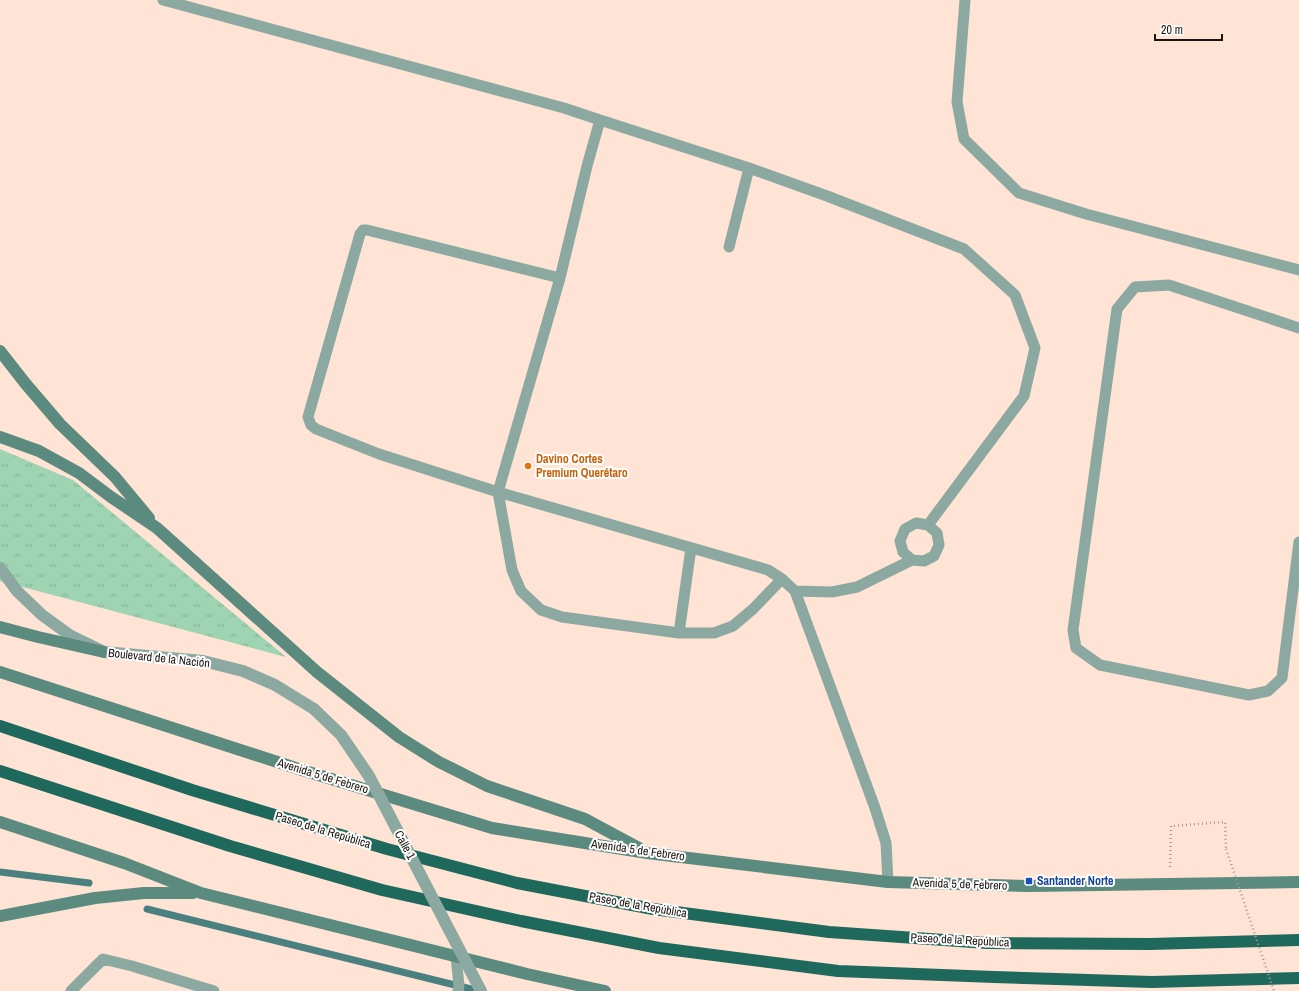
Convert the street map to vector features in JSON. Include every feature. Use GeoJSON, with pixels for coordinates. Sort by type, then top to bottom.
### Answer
{"type":"FeatureCollection","features":[{"type":"Feature","properties":{"kind":"highway","name":"Paseo de la República"},"geometry":{"type":"LineString","coordinates":[[0,726],[192,790],[386,849],[517,883],[653,909],[829,932],[987,943],[1150,944],[1299,940]]}},
{"type":"Feature","properties":{"kind":"highway"},"geometry":{"type":"LineString","coordinates":[[0,771],[230,846],[382,890],[521,921],[659,948],[838,971],[1152,982],[1299,978]]}},
{"type":"Feature","properties":{"kind":"main road"},"geometry":{"type":"LineString","coordinates":[[0,351],[60,424],[115,477],[157,528],[317,672],[399,737],[439,762],[487,786],[585,819],[647,853]]}},
{"type":"Feature","properties":{"kind":"main road"},"geometry":{"type":"LineString","coordinates":[[0,437],[39,451],[80,473],[111,498],[157,528]]}},
{"type":"Feature","properties":{"kind":"main road"},"geometry":{"type":"LineString","coordinates":[[0,626],[38,637],[104,652]]}},
{"type":"Feature","properties":{"kind":"main road","name":"Avenida 5 de Febrero"},"geometry":{"type":"LineString","coordinates":[[0,672],[302,770],[492,828],[647,853],[888,882],[1029,886],[1299,882]]}},
{"type":"Feature","properties":{"kind":"main road"},"geometry":{"type":"LineString","coordinates":[[0,822],[124,863],[200,893],[527,974],[605,991]]}},
{"type":"Feature","properties":{"kind":"main road"},"geometry":{"type":"LineString","coordinates":[[0,916],[95,898],[144,893],[200,893]]}},
{"type":"Feature","properties":{"kind":"street","name":"Boulevard de la Nación"},"geometry":{"type":"LineString","coordinates":[[0,568],[17,591],[42,615],[71,636],[104,652],[203,661],[243,670],[275,685],[314,709]]}},
{"type":"Feature","properties":{"kind":"street","name":"Calle 1"},"geometry":{"type":"LineString","coordinates":[[314,709],[341,735],[369,776],[481,991]]}},
{"type":"Feature","properties":{"kind":"lane"},"geometry":{"type":"LineString","coordinates":[[162,0],[564,108],[749,168],[827,196],[964,249],[1015,295],[1035,348],[1024,396],[928,525]]}},
{"type":"Feature","properties":{"kind":"lane"},"geometry":{"type":"LineString","coordinates":[[965,0],[957,102],[964,139],[1019,193],[1086,214],[1299,270]]}},
{"type":"Feature","properties":{"kind":"lane"},"geometry":{"type":"LineString","coordinates":[[600,120],[587,166],[560,278],[498,492],[512,570],[521,590],[541,610],[562,617],[679,633],[714,633],[734,626],[782,579]]}},
{"type":"Feature","properties":{"kind":"lane"},"geometry":{"type":"LineString","coordinates":[[729,247],[749,168]]}},
{"type":"Feature","properties":{"kind":"lane"},"geometry":{"type":"LineString","coordinates":[[560,278],[363,230],[360,234],[308,418],[311,425],[379,454],[498,492],[768,570],[782,579],[795,592],[875,808],[886,843],[888,882]]}},
{"type":"Feature","properties":{"kind":"lane"},"geometry":{"type":"LineString","coordinates":[[1299,328],[1169,285],[1135,287],[1117,309],[1073,630],[1076,648],[1100,665],[1249,695],[1268,691],[1282,678],[1299,542]]}},
{"type":"Feature","properties":{"kind":"lane"},"geometry":{"type":"LineString","coordinates":[[916,523],[928,525],[937,533],[939,544],[934,556],[924,562],[912,560],[903,552],[900,541],[905,529],[916,523]]}},
{"type":"Feature","properties":{"kind":"lane"},"geometry":{"type":"LineString","coordinates":[[679,633],[691,548]]}},
{"type":"Feature","properties":{"kind":"lane"},"geometry":{"type":"LineString","coordinates":[[795,592],[832,592],[857,587],[912,560]]}},
{"type":"Feature","properties":{"kind":"lane"},"geometry":{"type":"LineString","coordinates":[[456,956],[459,986],[458,991]]}},
{"type":"Feature","properties":{"kind":"lane"},"geometry":{"type":"LineString","coordinates":[[71,991],[103,959],[132,966],[214,991]]}},
{"type":"Feature","properties":{"kind":"path"},"geometry":{"type":"LineString","coordinates":[[1170,884],[1171,826],[1225,822],[1226,849],[1274,991]]}},
{"type":"Feature","properties":{"kind":"green space"},"geometry":{"type":"Polygon","coordinates":[[[0,449],[73,480],[286,657],[0,581],[0,449]]]}},
{"type":"Feature","properties":{"kind":"waterway"},"geometry":{"type":"LineString","coordinates":[[0,872],[89,883]]}},
{"type":"Feature","properties":{"kind":"waterway"},"geometry":{"type":"LineString","coordinates":[[147,909],[479,991]]}},
{"type":"Feature","properties":{"kind":"place","name":"Davino Cortes Premium Querétaro"},"geometry":{"type":"Point","coordinates":[528,466]}},
{"type":"Feature","properties":{"kind":"place","name":"Santander Norte"},"geometry":{"type":"Point","coordinates":[1029,881]}}]}
